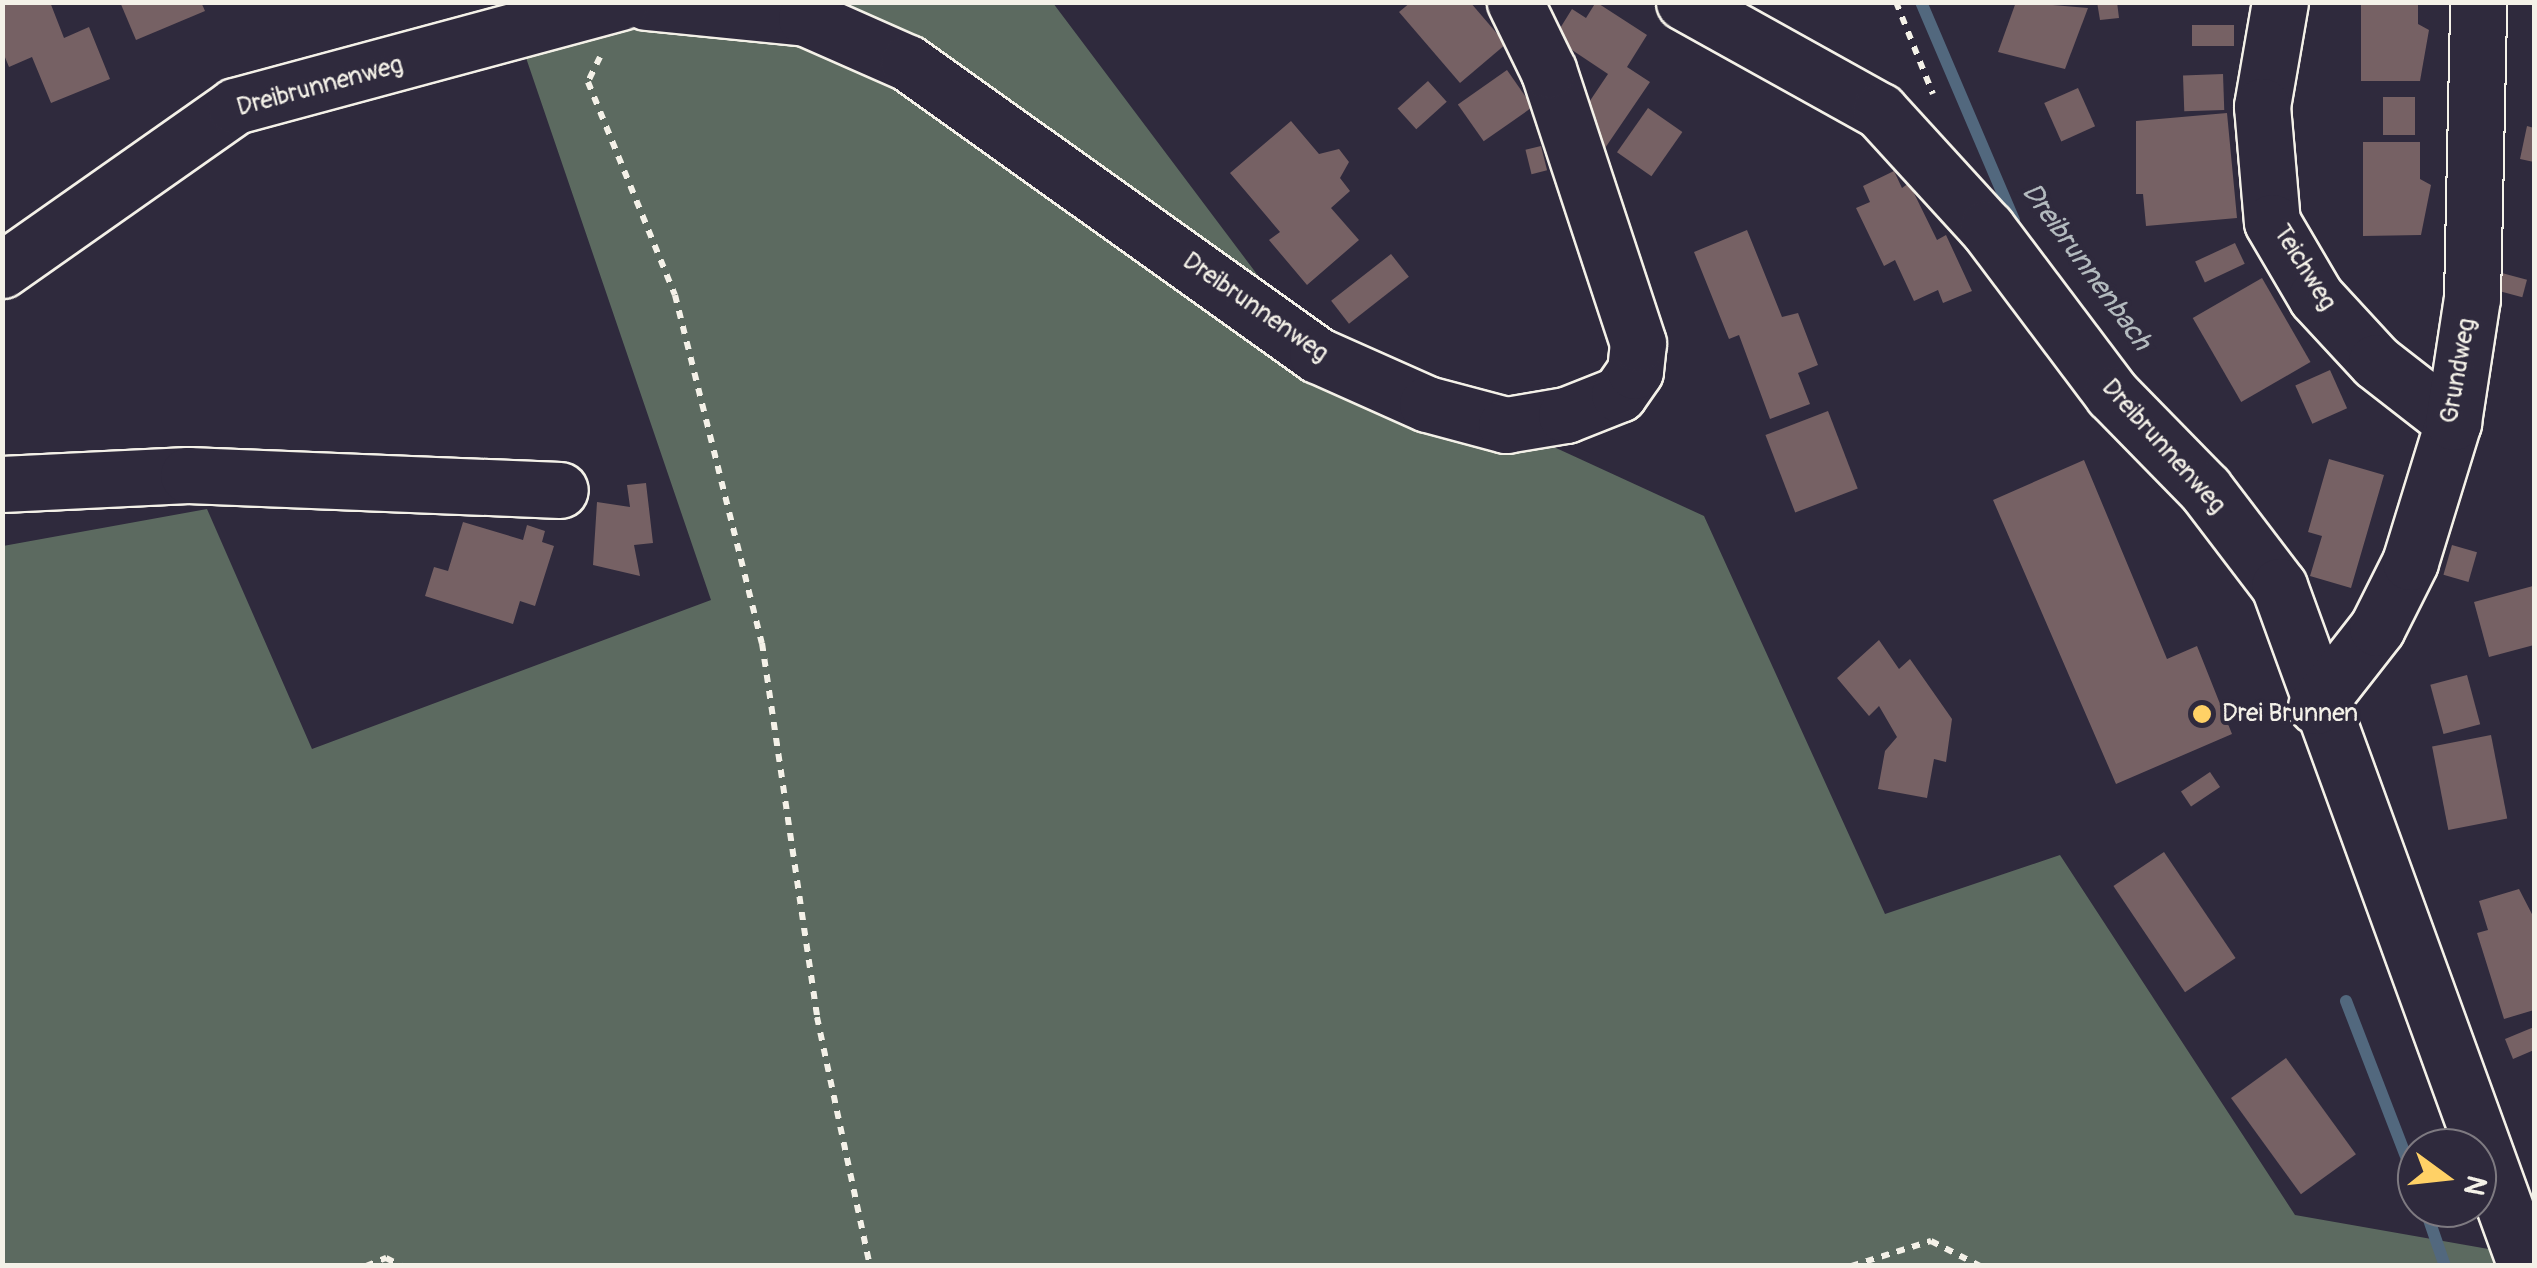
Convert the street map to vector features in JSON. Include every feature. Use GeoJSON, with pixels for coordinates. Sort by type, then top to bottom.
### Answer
{"type":"FeatureCollection","features":[{"type":"Feature","properties":{"kind":"street","name":"Dreibrunnenweg"},"geometry":{"type":"LineString","coordinates":[[646,2],[806,18],[908,63],[1317,355],[1427,404],[1506,425],[1566,415],[1619,394],[1635,371],[1638,344],[1548,70],[1515,2]]}},
{"type":"Feature","properties":{"kind":"street","name":"Dreibrunnenweg"},"geometry":{"type":"LineString","coordinates":[[1684,2],[1880,111],[1935,167],[2112,394],[2205,489],[2278,586],[2316,706],[2526,1266]]}},
{"type":"Feature","properties":{"kind":"street","name":"Teichweg"},"geometry":{"type":"LineString","coordinates":[[2280,2],[2262,106],[2272,222],[2316,297],[2376,362],[2452,422]]}},
{"type":"Feature","properties":{"kind":"street","name":"Grundweg"},"geometry":{"type":"LineString","coordinates":[[2316,706],[2377,628],[2410,562],[2452,422],[2472,298],[2478,2]]}},
{"type":"Feature","properties":{"kind":"street","name":"Dreibrunnenweg"},"geometry":{"type":"LineString","coordinates":[[2,270],[234,106],[611,26]]}},
{"type":"Feature","properties":{"kind":"street"},"geometry":{"type":"LineString","coordinates":[[2,484],[188,476],[560,490]]}},
{"type":"Feature","properties":{"kind":"path"},"geometry":{"type":"LineString","coordinates":[[611,26],[588,82],[675,295],[762,643],[817,1017],[870,1266]]}},
{"type":"Feature","properties":{"kind":"path"},"geometry":{"type":"LineString","coordinates":[[1852,1266],[1931,1242],[1980,1266]]}},
{"type":"Feature","properties":{"kind":"path"},"geometry":{"type":"LineString","coordinates":[[366,1266],[386,1258],[402,1266]]}},
{"type":"Feature","properties":{"kind":"green space"},"geometry":{"type":"Polygon","coordinates":[[[507,2],[1053,3],[1323,362],[1506,425],[1704,516],[1885,914],[2060,855],[2295,1215],[2534,1257],[2534,1266],[3,1266],[3,546],[207,509],[312,749],[711,600],[507,2]]]}},
{"type":"Feature","properties":{"kind":"building"},"geometry":{"type":"Polygon","coordinates":[[[50,2],[64,38],[89,27],[110,79],[51,103],[32,57],[9,67],[2,50],[2,3],[50,2]]]}},
{"type":"Feature","properties":{"kind":"building"},"geometry":{"type":"Polygon","coordinates":[[[120,2],[201,2],[205,11],[136,40],[120,2]]]}},
{"type":"Feature","properties":{"kind":"building"},"geometry":{"type":"Polygon","coordinates":[[[1411,2],[1470,2],[1506,44],[1460,83],[1399,12],[1411,2]]]}},
{"type":"Feature","properties":{"kind":"building"},"geometry":{"type":"Polygon","coordinates":[[[1596,2],[1647,35],[1627,67],[1650,82],[1601,154],[1569,132],[1608,74],[1554,38],[1572,9],[1586,18],[1596,2]]]}},
{"type":"Feature","properties":{"kind":"building"},"geometry":{"type":"Polygon","coordinates":[[[2016,2],[2088,8],[2065,69],[1998,52],[2016,2]]]}},
{"type":"Feature","properties":{"kind":"building"},"geometry":{"type":"Polygon","coordinates":[[[2097,2],[2117,2],[2119,18],[2100,20],[2097,2]]]}},
{"type":"Feature","properties":{"kind":"building"},"geometry":{"type":"Polygon","coordinates":[[[2361,2],[2418,2],[2418,24],[2429,30],[2420,81],[2361,81],[2361,2]]]}},
{"type":"Feature","properties":{"kind":"building"},"geometry":{"type":"Polygon","coordinates":[[[2192,25],[2234,25],[2234,46],[2192,46],[2192,25]]]}},
{"type":"Feature","properties":{"kind":"building"},"geometry":{"type":"Polygon","coordinates":[[[1507,70],[1533,107],[1484,141],[1458,104],[1507,70]]]}},
{"type":"Feature","properties":{"kind":"building"},"geometry":{"type":"Polygon","coordinates":[[[2223,74],[2224,110],[2184,111],[2183,75],[2223,74]]]}},
{"type":"Feature","properties":{"kind":"building"},"geometry":{"type":"Polygon","coordinates":[[[1428,81],[1447,102],[1416,129],[1398,108],[1428,81]]]}},
{"type":"Feature","properties":{"kind":"building"},"geometry":{"type":"Polygon","coordinates":[[[2078,88],[2095,126],[2061,141],[2044,103],[2078,88]]]}},
{"type":"Feature","properties":{"kind":"building"},"geometry":{"type":"Polygon","coordinates":[[[2383,97],[2415,97],[2415,135],[2383,135],[2383,97]]]}},
{"type":"Feature","properties":{"kind":"building"},"geometry":{"type":"Polygon","coordinates":[[[1648,108],[1682,132],[1651,176],[1617,152],[1648,108]]]}},
{"type":"Feature","properties":{"kind":"building"},"geometry":{"type":"Polygon","coordinates":[[[2227,113],[2237,218],[2146,226],[2143,194],[2136,194],[2136,121],[2227,113]]]}},
{"type":"Feature","properties":{"kind":"building"},"geometry":{"type":"Polygon","coordinates":[[[1291,121],[1319,154],[1339,149],[1349,162],[1340,178],[1350,191],[1331,208],[1359,240],[1307,285],[1269,240],[1280,232],[1230,173],[1291,121]]]}},
{"type":"Feature","properties":{"kind":"building"},"geometry":{"type":"Polygon","coordinates":[[[2527,126],[2534,128],[2534,162],[2520,159],[2527,126]]]}},
{"type":"Feature","properties":{"kind":"building"},"geometry":{"type":"Polygon","coordinates":[[[2363,142],[2420,142],[2420,179],[2431,185],[2421,235],[2363,236],[2363,142]]]}},
{"type":"Feature","properties":{"kind":"building"},"geometry":{"type":"Polygon","coordinates":[[[1541,146],[1547,170],[1532,174],[1525,150],[1541,146]]]}},
{"type":"Feature","properties":{"kind":"building"},"geometry":{"type":"Polygon","coordinates":[[[1894,171],[1902,188],[1909,183],[1937,240],[1946,235],[1972,291],[1943,303],[1938,290],[1914,301],[1895,260],[1884,266],[1856,208],[1870,202],[1863,186],[1894,171]]]}},
{"type":"Feature","properties":{"kind":"building"},"geometry":{"type":"Polygon","coordinates":[[[1747,230],[1782,317],[1798,313],[1818,365],[1798,373],[1810,404],[1770,419],[1739,335],[1729,339],[1694,252],[1747,230]]]}},
{"type":"Feature","properties":{"kind":"building"},"geometry":{"type":"Polygon","coordinates":[[[2235,243],[2245,264],[2205,282],[2195,262],[2235,243]]]}},
{"type":"Feature","properties":{"kind":"building"},"geometry":{"type":"Polygon","coordinates":[[[1391,254],[1409,277],[1349,324],[1331,301],[1391,254]]]}},
{"type":"Feature","properties":{"kind":"building"},"geometry":{"type":"Polygon","coordinates":[[[2498,272],[2527,280],[2522,297],[2493,289],[2498,272]]]}},
{"type":"Feature","properties":{"kind":"building"},"geometry":{"type":"Polygon","coordinates":[[[2262,278],[2310,362],[2241,402],[2193,318],[2262,278]]]}},
{"type":"Feature","properties":{"kind":"building"},"geometry":{"type":"Polygon","coordinates":[[[2330,370],[2347,408],[2312,424],[2295,385],[2330,370]]]}},
{"type":"Feature","properties":{"kind":"building"},"geometry":{"type":"Polygon","coordinates":[[[1828,411],[1858,488],[1795,512],[1765,435],[1828,411]]]}},
{"type":"Feature","properties":{"kind":"building"},"geometry":{"type":"Polygon","coordinates":[[[2329,459],[2384,475],[2351,588],[2310,576],[2322,536],[2308,532],[2329,459]]]}},
{"type":"Feature","properties":{"kind":"building"},"geometry":{"type":"Polygon","coordinates":[[[2084,460],[2167,659],[2197,646],[2232,734],[2116,784],[1993,500],[2084,460]]]}},
{"type":"Feature","properties":{"kind":"building"},"geometry":{"type":"Polygon","coordinates":[[[646,483],[653,543],[634,545],[640,576],[593,565],[597,502],[630,507],[627,485],[646,483]]]}},
{"type":"Feature","properties":{"kind":"building"},"geometry":{"type":"Polygon","coordinates":[[[463,522],[523,540],[527,525],[545,531],[542,542],[554,546],[535,606],[520,601],[513,624],[425,596],[434,567],[448,571],[463,522]]]}},
{"type":"Feature","properties":{"kind":"building"},"geometry":{"type":"Polygon","coordinates":[[[2452,545],[2477,552],[2468,582],[2443,575],[2452,545]]]}},
{"type":"Feature","properties":{"kind":"building"},"geometry":{"type":"Polygon","coordinates":[[[2533,586],[2534,645],[2489,657],[2474,602],[2533,586]]]}},
{"type":"Feature","properties":{"kind":"building"},"geometry":{"type":"Polygon","coordinates":[[[1879,640],[1899,669],[1910,659],[1952,719],[1946,762],[1934,759],[1927,798],[1878,789],[1885,751],[1897,737],[1879,706],[1869,716],[1837,678],[1879,640]]]}},
{"type":"Feature","properties":{"kind":"building"},"geometry":{"type":"Polygon","coordinates":[[[2467,675],[2480,724],[2443,734],[2430,685],[2467,675]]]}},
{"type":"Feature","properties":{"kind":"building"},"geometry":{"type":"Polygon","coordinates":[[[2491,735],[2507,818],[2448,830],[2432,746],[2491,735]]]}},
{"type":"Feature","properties":{"kind":"building"},"geometry":{"type":"Polygon","coordinates":[[[2210,772],[2220,787],[2191,806],[2181,792],[2210,772]]]}},
{"type":"Feature","properties":{"kind":"building"},"geometry":{"type":"Polygon","coordinates":[[[2164,852],[2236,958],[2185,992],[2113,886],[2164,852]]]}},
{"type":"Feature","properties":{"kind":"building"},"geometry":{"type":"Polygon","coordinates":[[[2519,889],[2534,918],[2534,1010],[2504,1019],[2477,933],[2488,930],[2479,901],[2519,889]]]}},
{"type":"Feature","properties":{"kind":"building"},"geometry":{"type":"Polygon","coordinates":[[[2534,1027],[2534,1050],[2513,1059],[2505,1039],[2534,1027]]]}},
{"type":"Feature","properties":{"kind":"building"},"geometry":{"type":"Polygon","coordinates":[[[2286,1058],[2356,1154],[2301,1194],[2231,1098],[2286,1058]]]}},
{"type":"Feature","properties":{"kind":"waterway","name":"Dreibrunnenbach"},"geometry":{"type":"LineString","coordinates":[[1921,2],[2014,220]]}},
{"type":"Feature","properties":{"kind":"waterway","name":"Dreibrunnenbach"},"geometry":{"type":"LineString","coordinates":[[2346,1001],[2397,1133]]}},
{"type":"Feature","properties":{"kind":"waterway","name":"Dreibrunnenbach"},"geometry":{"type":"LineString","coordinates":[[2432,1228],[2445,1266]]}},
{"type":"Feature","properties":{"kind":"place","name":"Drei Brunnen"},"geometry":{"type":"Point","coordinates":[2202,714]}}]}
